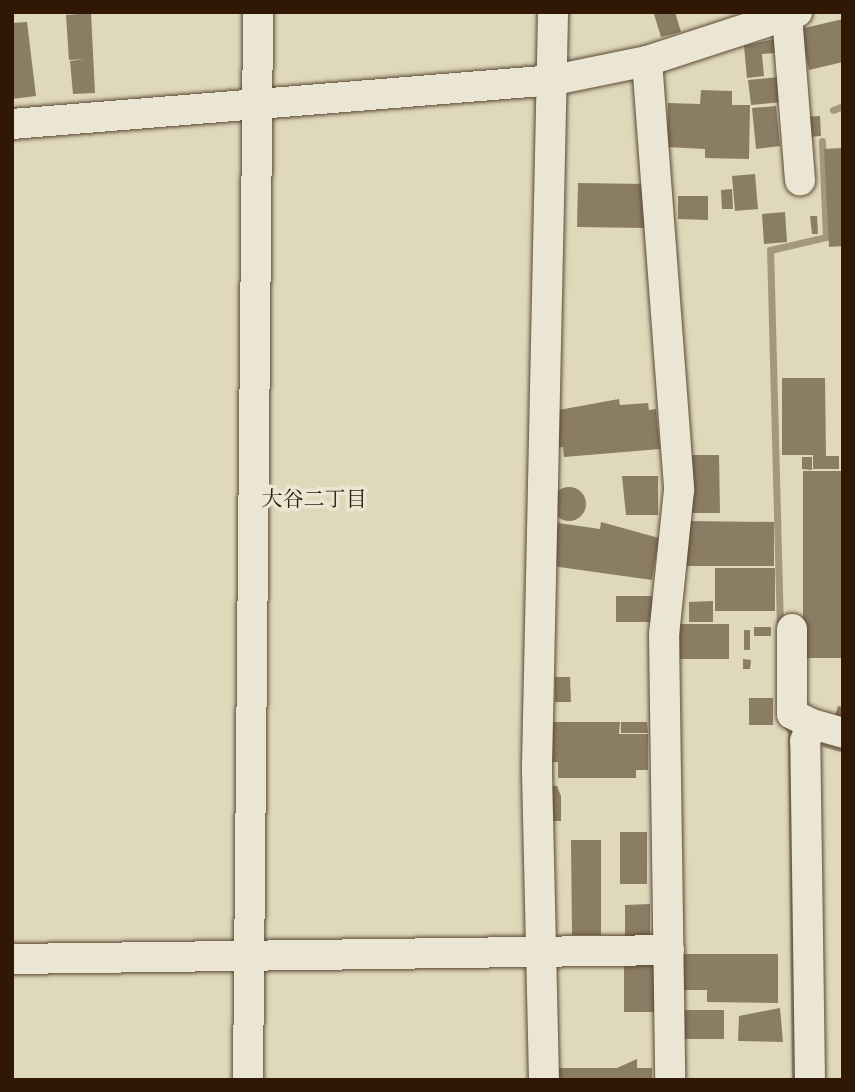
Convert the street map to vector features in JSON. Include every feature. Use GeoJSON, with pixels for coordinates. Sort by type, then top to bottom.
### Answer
{"type":"FeatureCollection","features":[{"type":"Feature","properties":{"kind":"street"},"geometry":{"type":"LineString","coordinates":[[248,1080],[258,12]]}},
{"type":"Feature","properties":{"kind":"street"},"geometry":{"type":"LineString","coordinates":[[544,1080],[537,766],[554,80],[553,12]]}},
{"type":"Feature","properties":{"kind":"street"},"geometry":{"type":"LineString","coordinates":[[12,124],[554,80],[647,61],[792,14],[800,180]]}},
{"type":"Feature","properties":{"kind":"street"},"geometry":{"type":"LineString","coordinates":[[647,61],[679,490],[664,634],[670,1080]]}},
{"type":"Feature","properties":{"kind":"street"},"geometry":{"type":"LineString","coordinates":[[792,629],[792,714],[843,733]]}},
{"type":"Feature","properties":{"kind":"street"},"geometry":{"type":"LineString","coordinates":[[810,1080],[805,741],[812,723]]}},
{"type":"Feature","properties":{"kind":"street"},"geometry":{"type":"LineString","coordinates":[[12,959],[250,958],[669,950]]}},
{"type":"Feature","properties":{"kind":"shaded area"},"geometry":{"type":"Polygon","coordinates":[[[797,724],[803,1080],[792,1080],[788,732],[797,724]]]}},
{"type":"Feature","properties":{"kind":"building"},"geometry":{"type":"Polygon","coordinates":[[[675,12],[681,32],[661,37],[654,14],[675,12]]]}},
{"type":"Feature","properties":{"kind":"building"},"geometry":{"type":"Polygon","coordinates":[[[91,13],[95,93],[73,94],[70,61],[85,59],[69,60],[66,15],[91,13]]]}},
{"type":"Feature","properties":{"kind":"building"},"geometry":{"type":"Polygon","coordinates":[[[843,19],[843,62],[809,70],[800,29],[843,19]]]}},
{"type":"Feature","properties":{"kind":"building"},"geometry":{"type":"Polygon","coordinates":[[[27,22],[36,96],[12,99],[12,23],[27,22]]]}},
{"type":"Feature","properties":{"kind":"building"},"geometry":{"type":"Polygon","coordinates":[[[774,39],[775,53],[762,54],[764,76],[747,78],[744,46],[774,39]]]}},
{"type":"Feature","properties":{"kind":"building"},"geometry":{"type":"Polygon","coordinates":[[[779,77],[781,102],[751,105],[748,80],[779,77]]]}},
{"type":"Feature","properties":{"kind":"building"},"geometry":{"type":"Polygon","coordinates":[[[701,90],[732,91],[732,105],[750,105],[749,159],[705,158],[705,149],[667,147],[668,103],[700,104],[701,90]]]}},
{"type":"Feature","properties":{"kind":"building"},"geometry":{"type":"Polygon","coordinates":[[[776,106],[780,146],[756,149],[752,108],[776,106]]]}},
{"type":"Feature","properties":{"kind":"building"},"geometry":{"type":"Polygon","coordinates":[[[820,116],[821,136],[806,137],[805,117],[820,116]]]}},
{"type":"Feature","properties":{"kind":"building"},"geometry":{"type":"Polygon","coordinates":[[[843,148],[843,246],[829,247],[824,149],[843,148]]]}},
{"type":"Feature","properties":{"kind":"building"},"geometry":{"type":"Polygon","coordinates":[[[755,174],[758,209],[735,211],[732,176],[755,174]]]}},
{"type":"Feature","properties":{"kind":"building"},"geometry":{"type":"Polygon","coordinates":[[[578,183],[646,184],[645,228],[577,227],[578,183]]]}},
{"type":"Feature","properties":{"kind":"building"},"geometry":{"type":"Polygon","coordinates":[[[732,189],[733,209],[722,209],[721,190],[732,189]]]}},
{"type":"Feature","properties":{"kind":"building"},"geometry":{"type":"Polygon","coordinates":[[[678,196],[708,196],[708,220],[678,219],[678,196]]]}},
{"type":"Feature","properties":{"kind":"building"},"geometry":{"type":"Polygon","coordinates":[[[785,212],[787,242],[764,244],[762,214],[785,212]]]}},
{"type":"Feature","properties":{"kind":"building"},"geometry":{"type":"Polygon","coordinates":[[[810,216],[817,216],[818,234],[812,234],[810,216]]]}},
{"type":"Feature","properties":{"kind":"building"},"geometry":{"type":"Polygon","coordinates":[[[782,378],[825,378],[826,456],[839,456],[839,469],[813,469],[813,455],[782,455],[782,378]]]}},
{"type":"Feature","properties":{"kind":"building"},"geometry":{"type":"Polygon","coordinates":[[[619,399],[620,405],[648,403],[649,410],[656,409],[660,449],[564,457],[563,447],[552,448],[548,412],[619,399]]]}},
{"type":"Feature","properties":{"kind":"building"},"geometry":{"type":"Polygon","coordinates":[[[689,455],[719,455],[720,513],[689,513],[689,455]]]}},
{"type":"Feature","properties":{"kind":"building"},"geometry":{"type":"Polygon","coordinates":[[[802,457],[812,457],[812,470],[802,469],[802,457]]]}},
{"type":"Feature","properties":{"kind":"building"},"geometry":{"type":"Polygon","coordinates":[[[803,471],[843,471],[843,658],[803,658],[803,471]]]}},
{"type":"Feature","properties":{"kind":"building"},"geometry":{"type":"Polygon","coordinates":[[[622,476],[658,476],[658,515],[626,515],[622,476]]]}},
{"type":"Feature","properties":{"kind":"building"},"geometry":{"type":"Polygon","coordinates":[[[569,487],[581,492],[586,504],[581,516],[569,521],[557,516],[552,504],[557,492],[569,487]]]}},
{"type":"Feature","properties":{"kind":"building"},"geometry":{"type":"Polygon","coordinates":[[[687,521],[774,522],[774,566],[687,566],[687,521]]]}},
{"type":"Feature","properties":{"kind":"building"},"geometry":{"type":"Polygon","coordinates":[[[601,522],[659,538],[652,580],[552,566],[558,523],[600,529],[601,522]]]}},
{"type":"Feature","properties":{"kind":"building"},"geometry":{"type":"Polygon","coordinates":[[[715,568],[775,568],[775,611],[715,611],[715,568]]]}},
{"type":"Feature","properties":{"kind":"building"},"geometry":{"type":"Polygon","coordinates":[[[616,596],[652,596],[652,622],[616,622],[616,596]]]}},
{"type":"Feature","properties":{"kind":"building"},"geometry":{"type":"Polygon","coordinates":[[[713,601],[713,622],[689,622],[689,602],[713,601]]]}},
{"type":"Feature","properties":{"kind":"building"},"geometry":{"type":"Polygon","coordinates":[[[680,624],[729,624],[729,659],[680,659],[680,624]]]}},
{"type":"Feature","properties":{"kind":"building"},"geometry":{"type":"Polygon","coordinates":[[[754,627],[771,627],[771,636],[754,636],[754,627]]]}},
{"type":"Feature","properties":{"kind":"building"},"geometry":{"type":"Polygon","coordinates":[[[744,630],[750,630],[750,650],[744,650],[744,630]]]}},
{"type":"Feature","properties":{"kind":"building"},"geometry":{"type":"Polygon","coordinates":[[[743,659],[751,660],[750,669],[743,669],[743,659]]]}},
{"type":"Feature","properties":{"kind":"building"},"geometry":{"type":"Polygon","coordinates":[[[555,677],[570,677],[571,702],[555,702],[555,677]]]}},
{"type":"Feature","properties":{"kind":"building"},"geometry":{"type":"Polygon","coordinates":[[[749,698],[773,698],[773,725],[749,725],[749,698]]]}},
{"type":"Feature","properties":{"kind":"building"},"geometry":{"type":"Polygon","coordinates":[[[838,706],[843,707],[843,722],[834,719],[838,706]]]}},
{"type":"Feature","properties":{"kind":"building"},"geometry":{"type":"Polygon","coordinates":[[[545,722],[620,722],[619,734],[648,734],[648,770],[636,770],[636,778],[558,778],[558,762],[545,762],[545,722]]]}},
{"type":"Feature","properties":{"kind":"building"},"geometry":{"type":"Polygon","coordinates":[[[621,722],[647,722],[648,733],[621,733],[621,722]]]}},
{"type":"Feature","properties":{"kind":"building"},"geometry":{"type":"Polygon","coordinates":[[[545,786],[557,786],[561,796],[561,821],[545,821],[545,786]]]}},
{"type":"Feature","properties":{"kind":"building"},"geometry":{"type":"Polygon","coordinates":[[[620,832],[647,832],[647,884],[620,884],[620,832]]]}},
{"type":"Feature","properties":{"kind":"building"},"geometry":{"type":"Polygon","coordinates":[[[571,840],[601,840],[601,935],[572,935],[571,840]]]}},
{"type":"Feature","properties":{"kind":"building"},"geometry":{"type":"Polygon","coordinates":[[[650,904],[650,940],[625,940],[625,905],[650,904]]]}},
{"type":"Feature","properties":{"kind":"building"},"geometry":{"type":"Polygon","coordinates":[[[681,954],[778,954],[778,1003],[707,1002],[707,990],[681,990],[681,954]]]}},
{"type":"Feature","properties":{"kind":"building"},"geometry":{"type":"Polygon","coordinates":[[[655,961],[655,1012],[624,1012],[624,962],[655,961]]]}},
{"type":"Feature","properties":{"kind":"building"},"geometry":{"type":"Polygon","coordinates":[[[780,1008],[783,1042],[738,1041],[739,1016],[780,1008]]]}},
{"type":"Feature","properties":{"kind":"building"},"geometry":{"type":"Polygon","coordinates":[[[681,1010],[724,1010],[724,1039],[681,1039],[681,1010]]]}},
{"type":"Feature","properties":{"kind":"building"},"geometry":{"type":"Polygon","coordinates":[[[637,1059],[637,1068],[652,1068],[652,1080],[557,1080],[557,1068],[617,1068],[637,1059]]]}},
{"type":"Feature","properties":{"kind":"waterway"},"geometry":{"type":"LineString","coordinates":[[833,110],[843,106]]}},
{"type":"Feature","properties":{"kind":"waterway"},"geometry":{"type":"LineString","coordinates":[[780,629],[770,250],[826,237],[822,141]]}},
{"type":"Feature","properties":{"kind":"waterway"},"geometry":{"type":"LineString","coordinates":[[781,715],[793,736]]}},
{"type":"Feature","properties":{"kind":"waterway"},"geometry":{"type":"LineString","coordinates":[[826,744],[843,749]]}},
{"type":"Feature","properties":{"kind":"district","name":"大谷二丁目"},"geometry":{"type":"Point","coordinates":[314,499]}}]}
